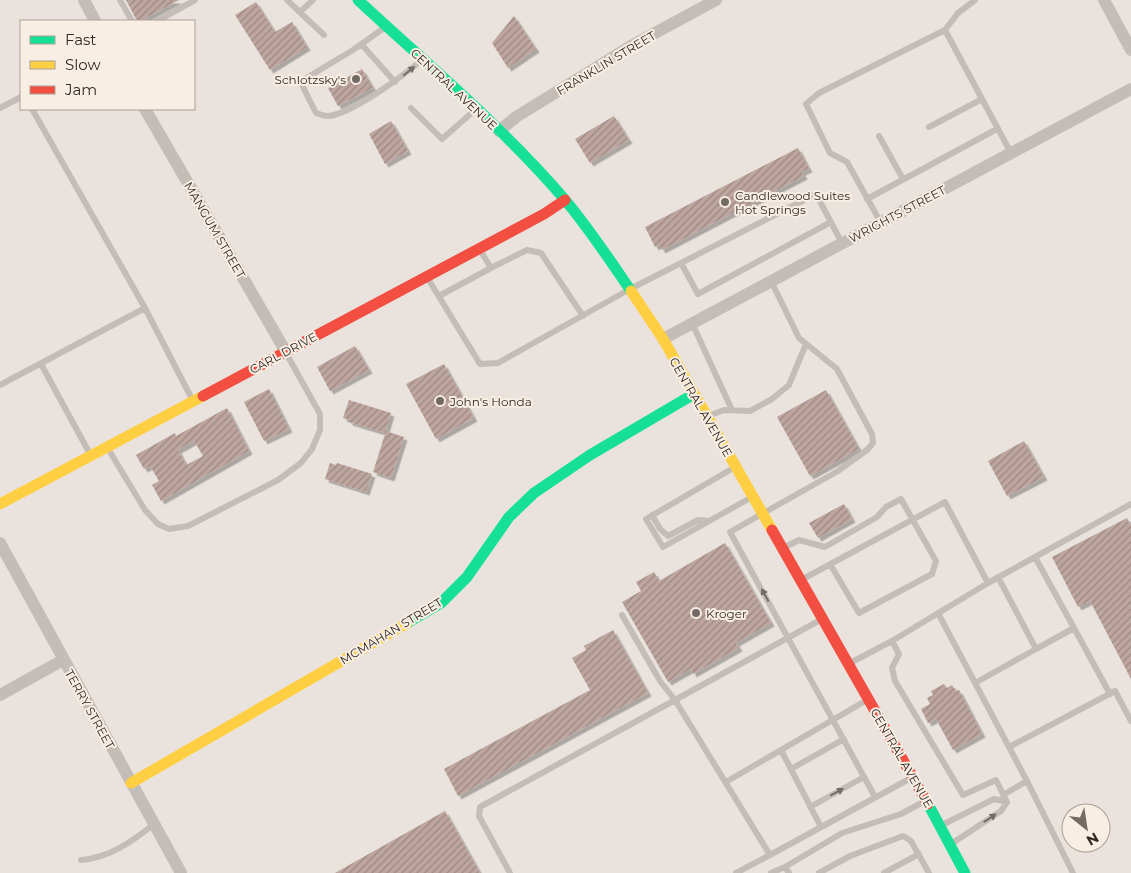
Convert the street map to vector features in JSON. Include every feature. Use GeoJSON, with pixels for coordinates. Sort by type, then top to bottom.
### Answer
{"type":"FeatureCollection","features":[{"type":"Feature","properties":{"kind":"street"},"geometry":{"type":"LineString","coordinates":[[84,0],[94,20]]}},
{"type":"Feature","properties":{"kind":"street","name":"CENTRAL AVENUE"},"geometry":{"type":"LineString","coordinates":[[358,0],[499,131],[565,200],[630,289],[663,339],[926,800],[965,873]]}},
{"type":"Feature","properties":{"kind":"street","name":"FRANKLIN STREET"},"geometry":{"type":"LineString","coordinates":[[499,131],[516,117],[631,46],[716,0]]}},
{"type":"Feature","properties":{"kind":"street"},"geometry":{"type":"LineString","coordinates":[[1104,0],[1131,50]]}},
{"type":"Feature","properties":{"kind":"street","name":"WRIGHTS STREET"},"geometry":{"type":"LineString","coordinates":[[663,339],[1131,89]]}},
{"type":"Feature","properties":{"kind":"street","name":"MANGUM STREET"},"geometry":{"type":"LineString","coordinates":[[146,110],[286,352]]}},
{"type":"Feature","properties":{"kind":"street","name":"CARL DRIVE"},"geometry":{"type":"LineString","coordinates":[[0,504],[286,352],[565,200]]}},
{"type":"Feature","properties":{"kind":"street","name":"MCMAHAN STREET"},"geometry":{"type":"LineString","coordinates":[[131,783],[441,603],[467,577],[510,517],[534,493],[590,455],[694,394]]}},
{"type":"Feature","properties":{"kind":"street","name":"TERRY STREET"},"geometry":{"type":"LineString","coordinates":[[0,543],[181,873]]}},
{"type":"Feature","properties":{"kind":"street"},"geometry":{"type":"LineString","coordinates":[[0,695],[63,660]]}},
{"type":"Feature","properties":{"kind":"lane"},"geometry":{"type":"LineString","coordinates":[[120,0],[131,20]]}},
{"type":"Feature","properties":{"kind":"lane"},"geometry":{"type":"LineString","coordinates":[[159,20],[194,0]]}},
{"type":"Feature","properties":{"kind":"lane"},"geometry":{"type":"LineString","coordinates":[[287,0],[324,35]]}},
{"type":"Feature","properties":{"kind":"lane"},"geometry":{"type":"LineString","coordinates":[[300,12],[313,0]]}},
{"type":"Feature","properties":{"kind":"lane"},"geometry":{"type":"LineString","coordinates":[[881,223],[847,162],[830,152],[806,104],[819,93],[945,30],[958,13],[976,0]]}},
{"type":"Feature","properties":{"kind":"lane"},"geometry":{"type":"LineString","coordinates":[[386,26],[362,45],[303,80],[303,87],[316,113],[327,116],[338,113],[395,82],[423,60]]}},
{"type":"Feature","properties":{"kind":"lane"},"geometry":{"type":"LineString","coordinates":[[945,30],[1011,153]]}},
{"type":"Feature","properties":{"kind":"lane"},"geometry":{"type":"LineString","coordinates":[[362,45],[395,82]]}},
{"type":"Feature","properties":{"kind":"lane"},"geometry":{"type":"LineString","coordinates":[[0,108],[20,98]]}},
{"type":"Feature","properties":{"kind":"lane"},"geometry":{"type":"LineString","coordinates":[[929,128],[982,99]]}},
{"type":"Feature","properties":{"kind":"lane"},"geometry":{"type":"LineString","coordinates":[[411,108],[442,140],[476,109]]}},
{"type":"Feature","properties":{"kind":"lane"},"geometry":{"type":"LineString","coordinates":[[33,110],[145,308],[193,400]]}},
{"type":"Feature","properties":{"kind":"lane"},"geometry":{"type":"LineString","coordinates":[[867,199],[998,129]]}},
{"type":"Feature","properties":{"kind":"lane"},"geometry":{"type":"LineString","coordinates":[[879,136],[903,179]]}},
{"type":"Feature","properties":{"kind":"lane"},"geometry":{"type":"LineString","coordinates":[[426,276],[480,364],[489,365],[498,363],[630,289],[816,194],[842,243]]}},
{"type":"Feature","properties":{"kind":"lane"},"geometry":{"type":"LineString","coordinates":[[682,263],[698,294],[831,222]]}},
{"type":"Feature","properties":{"kind":"lane"},"geometry":{"type":"LineString","coordinates":[[479,248],[491,268]]}},
{"type":"Feature","properties":{"kind":"lane"},"geometry":{"type":"LineString","coordinates":[[439,296],[527,250],[541,253],[583,316]]}},
{"type":"Feature","properties":{"kind":"lane"},"geometry":{"type":"LineString","coordinates":[[771,281],[794,330],[806,344],[836,369],[872,434],[873,442],[867,450],[838,471],[730,532],[875,797]]}},
{"type":"Feature","properties":{"kind":"lane"},"geometry":{"type":"LineString","coordinates":[[0,385],[145,308]]}},
{"type":"Feature","properties":{"kind":"lane"},"geometry":{"type":"LineString","coordinates":[[692,323],[732,410]]}},
{"type":"Feature","properties":{"kind":"lane"},"geometry":{"type":"LineString","coordinates":[[707,417],[724,410],[750,411],[772,400],[789,384],[806,344]]}},
{"type":"Feature","properties":{"kind":"lane"},"geometry":{"type":"LineString","coordinates":[[107,446],[145,510],[158,524],[169,529],[188,526],[278,480],[301,462],[312,449],[320,430],[320,414],[286,352]]}},
{"type":"Feature","properties":{"kind":"lane"},"geometry":{"type":"LineString","coordinates":[[40,364],[90,455]]}},
{"type":"Feature","properties":{"kind":"lane"},"geometry":{"type":"LineString","coordinates":[[736,467],[646,519],[663,547],[753,497]]}},
{"type":"Feature","properties":{"kind":"lane"},"geometry":{"type":"LineString","coordinates":[[782,549],[799,540],[825,547],[877,518],[886,507],[901,499],[936,561],[936,568],[932,574],[859,613],[830,564]]}},
{"type":"Feature","properties":{"kind":"lane"},"geometry":{"type":"LineString","coordinates":[[800,580],[946,502],[988,583]]}},
{"type":"Feature","properties":{"kind":"lane"},"geometry":{"type":"LineString","coordinates":[[848,664],[892,641],[998,577],[1131,504]]}},
{"type":"Feature","properties":{"kind":"lane"},"geometry":{"type":"LineString","coordinates":[[652,515],[660,529],[668,536],[698,520],[710,521]]}},
{"type":"Feature","properties":{"kind":"lane"},"geometry":{"type":"LineString","coordinates":[[1035,557],[1110,694]]}},
{"type":"Feature","properties":{"kind":"lane"},"geometry":{"type":"LineString","coordinates":[[998,577],[1036,649]]}},
{"type":"Feature","properties":{"kind":"lane"},"geometry":{"type":"LineString","coordinates":[[938,613],[1027,781],[1073,873]]}},
{"type":"Feature","properties":{"kind":"lane"},"geometry":{"type":"LineString","coordinates":[[622,615],[660,681],[675,700],[770,855]]}},
{"type":"Feature","properties":{"kind":"lane"},"geometry":{"type":"LineString","coordinates":[[510,873],[480,816],[480,807],[822,619]]}},
{"type":"Feature","properties":{"kind":"lane"},"geometry":{"type":"LineString","coordinates":[[975,683],[1074,628]]}},
{"type":"Feature","properties":{"kind":"lane"},"geometry":{"type":"LineString","coordinates":[[892,641],[898,654],[892,668],[895,681],[963,795],[996,780],[1007,802]]}},
{"type":"Feature","properties":{"kind":"lane"},"geometry":{"type":"LineString","coordinates":[[1009,747],[1115,691],[1131,721]]}},
{"type":"Feature","properties":{"kind":"lane"},"geometry":{"type":"LineString","coordinates":[[726,782],[868,700]]}},
{"type":"Feature","properties":{"kind":"lane"},"geometry":{"type":"LineString","coordinates":[[791,769],[844,740]]}},
{"type":"Feature","properties":{"kind":"lane"},"geometry":{"type":"LineString","coordinates":[[781,750],[821,827]]}},
{"type":"Feature","properties":{"kind":"lane"},"geometry":{"type":"LineString","coordinates":[[810,807],[864,777]]}},
{"type":"Feature","properties":{"kind":"lane"},"geometry":{"type":"LineString","coordinates":[[736,873],[912,777]]}},
{"type":"Feature","properties":{"kind":"lane"},"geometry":{"type":"LineString","coordinates":[[1003,794],[1027,781]]}},
{"type":"Feature","properties":{"kind":"lane"},"geometry":{"type":"LineString","coordinates":[[940,826],[994,799],[1007,802]]}},
{"type":"Feature","properties":{"kind":"lane"},"geometry":{"type":"LineString","coordinates":[[771,873],[787,870],[842,833],[901,814],[926,800]]}},
{"type":"Feature","properties":{"kind":"lane"},"geometry":{"type":"LineString","coordinates":[[950,845],[1001,811],[1007,802]]}},
{"type":"Feature","properties":{"kind":"lane"},"geometry":{"type":"LineString","coordinates":[[81,860],[102,856],[140,835],[154,824]]}},
{"type":"Feature","properties":{"kind":"lane"},"geometry":{"type":"LineString","coordinates":[[819,873],[850,856],[903,836],[912,841],[929,873]]}},
{"type":"Feature","properties":{"kind":"lane"},"geometry":{"type":"LineString","coordinates":[[884,873],[919,854]]}},
{"type":"Feature","properties":{"kind":"building"},"geometry":{"type":"Polygon","coordinates":[[[126,0],[179,0],[142,20],[136,20],[126,0]]]}},
{"type":"Feature","properties":{"kind":"building"},"geometry":{"type":"Polygon","coordinates":[[[256,2],[275,32],[292,22],[307,47],[270,70],[235,15],[256,2]]]}},
{"type":"Feature","properties":{"kind":"building"},"geometry":{"type":"Polygon","coordinates":[[[514,16],[536,49],[508,68],[492,43],[514,16]]]}},
{"type":"Feature","properties":{"kind":"building","name":"Schlotzsky's"},"geometry":{"type":"Polygon","coordinates":[[[362,69],[373,88],[338,106],[328,88],[362,69]]]}},
{"type":"Feature","properties":{"kind":"building"},"geometry":{"type":"Polygon","coordinates":[[[614,116],[629,140],[590,163],[575,139],[614,116]]]}},
{"type":"Feature","properties":{"kind":"building"},"geometry":{"type":"Polygon","coordinates":[[[391,121],[408,151],[385,164],[369,134],[391,121]]]}},
{"type":"Feature","properties":{"kind":"building","name":"Candlewood Suites Hot Springs"},"geometry":{"type":"Polygon","coordinates":[[[798,148],[809,169],[802,172],[804,176],[662,250],[659,245],[655,247],[645,227],[798,148]]]}},
{"type":"Feature","properties":{"kind":"building"},"geometry":{"type":"Polygon","coordinates":[[[355,346],[369,370],[330,391],[317,367],[355,346]]]}},
{"type":"Feature","properties":{"kind":"building","name":"John's Honda"},"geometry":{"type":"Polygon","coordinates":[[[444,364],[474,418],[436,439],[406,384],[444,364]]]}},
{"type":"Feature","properties":{"kind":"building"},"geometry":{"type":"Polygon","coordinates":[[[269,389],[289,429],[264,441],[244,402],[269,389]]]}},
{"type":"Feature","properties":{"kind":"building"},"geometry":{"type":"Polygon","coordinates":[[[826,390],[859,449],[810,476],[777,417],[826,390]]]}},
{"type":"Feature","properties":{"kind":"building"},"geometry":{"type":"Polygon","coordinates":[[[349,400],[391,413],[385,433],[349,422],[349,420],[343,418],[349,400]]]}},
{"type":"Feature","properties":{"kind":"building"},"geometry":{"type":"Polygon","coordinates":[[[227,408],[249,451],[161,501],[152,485],[159,481],[150,466],[144,469],[136,455],[175,433],[176,436],[227,408]],[[194,441],[178,450],[186,465],[203,456],[194,441]]]}},
{"type":"Feature","properties":{"kind":"building"},"geometry":{"type":"Polygon","coordinates":[[[386,431],[404,437],[391,478],[373,472],[386,431]]]}},
{"type":"Feature","properties":{"kind":"building"},"geometry":{"type":"Polygon","coordinates":[[[1024,441],[1044,477],[1007,496],[988,461],[1024,441]]]}},
{"type":"Feature","properties":{"kind":"building"},"geometry":{"type":"Polygon","coordinates":[[[330,463],[336,465],[337,463],[372,474],[366,492],[325,479],[330,463]]]}},
{"type":"Feature","properties":{"kind":"building"},"geometry":{"type":"Polygon","coordinates":[[[844,504],[852,519],[818,538],[809,523],[844,504]]]}},
{"type":"Feature","properties":{"kind":"building"},"geometry":{"type":"Polygon","coordinates":[[[1127,518],[1131,526],[1131,679],[1090,601],[1078,607],[1052,557],[1127,518]]]}},
{"type":"Feature","properties":{"kind":"building","name":"Kroger"},"geometry":{"type":"Polygon","coordinates":[[[725,543],[771,623],[736,643],[739,648],[693,674],[691,669],[668,682],[622,602],[641,591],[636,582],[654,572],[659,581],[725,543]]]}},
{"type":"Feature","properties":{"kind":"building"},"geometry":{"type":"Polygon","coordinates":[[[613,630],[648,693],[458,796],[444,769],[590,690],[572,658],[586,650],[584,646],[613,630]]]}},
{"type":"Feature","properties":{"kind":"building"},"geometry":{"type":"Polygon","coordinates":[[[944,684],[947,688],[952,685],[956,691],[959,690],[982,734],[953,750],[936,719],[928,723],[921,709],[930,704],[927,698],[933,695],[931,691],[944,684]]]}},
{"type":"Feature","properties":{"kind":"building"},"geometry":{"type":"Polygon","coordinates":[[[445,811],[480,873],[335,873],[445,811]]]}},
{"type":"Feature","properties":{"kind":"traffic: fast"},"geometry":{"type":"LineString","coordinates":[[358,0],[491,122],[542,174],[566,201],[600,245],[631,291]]}},
{"type":"Feature","properties":{"kind":"traffic: fast"},"geometry":{"type":"LineString","coordinates":[[407,623],[441,603],[467,577],[509,517],[534,493],[590,455],[694,394]]}},
{"type":"Feature","properties":{"kind":"traffic: fast"},"geometry":{"type":"LineString","coordinates":[[928,804],[965,873]]}},
{"type":"Feature","properties":{"kind":"traffic: slow"},"geometry":{"type":"LineString","coordinates":[[631,291],[663,339],[772,530]]}},
{"type":"Feature","properties":{"kind":"traffic: slow"},"geometry":{"type":"LineString","coordinates":[[0,504],[203,396]]}},
{"type":"Feature","properties":{"kind":"traffic: slow"},"geometry":{"type":"LineString","coordinates":[[131,783],[407,623]]}},
{"type":"Feature","properties":{"kind":"traffic: jam"},"geometry":{"type":"LineString","coordinates":[[203,396],[544,214],[565,200]]}},
{"type":"Feature","properties":{"kind":"traffic: jam"},"geometry":{"type":"LineString","coordinates":[[772,530],[928,804]]}},
{"type":"Feature","properties":{"kind":"place","name":"Schlotzsky's"},"geometry":{"type":"Point","coordinates":[356,79]}},
{"type":"Feature","properties":{"kind":"place","name":"Candlewood Suites Hot Springs"},"geometry":{"type":"Point","coordinates":[725,202]}},
{"type":"Feature","properties":{"kind":"place","name":"John's Honda"},"geometry":{"type":"Point","coordinates":[440,401]}},
{"type":"Feature","properties":{"kind":"place","name":"Kroger"},"geometry":{"type":"Point","coordinates":[696,613]}}]}
